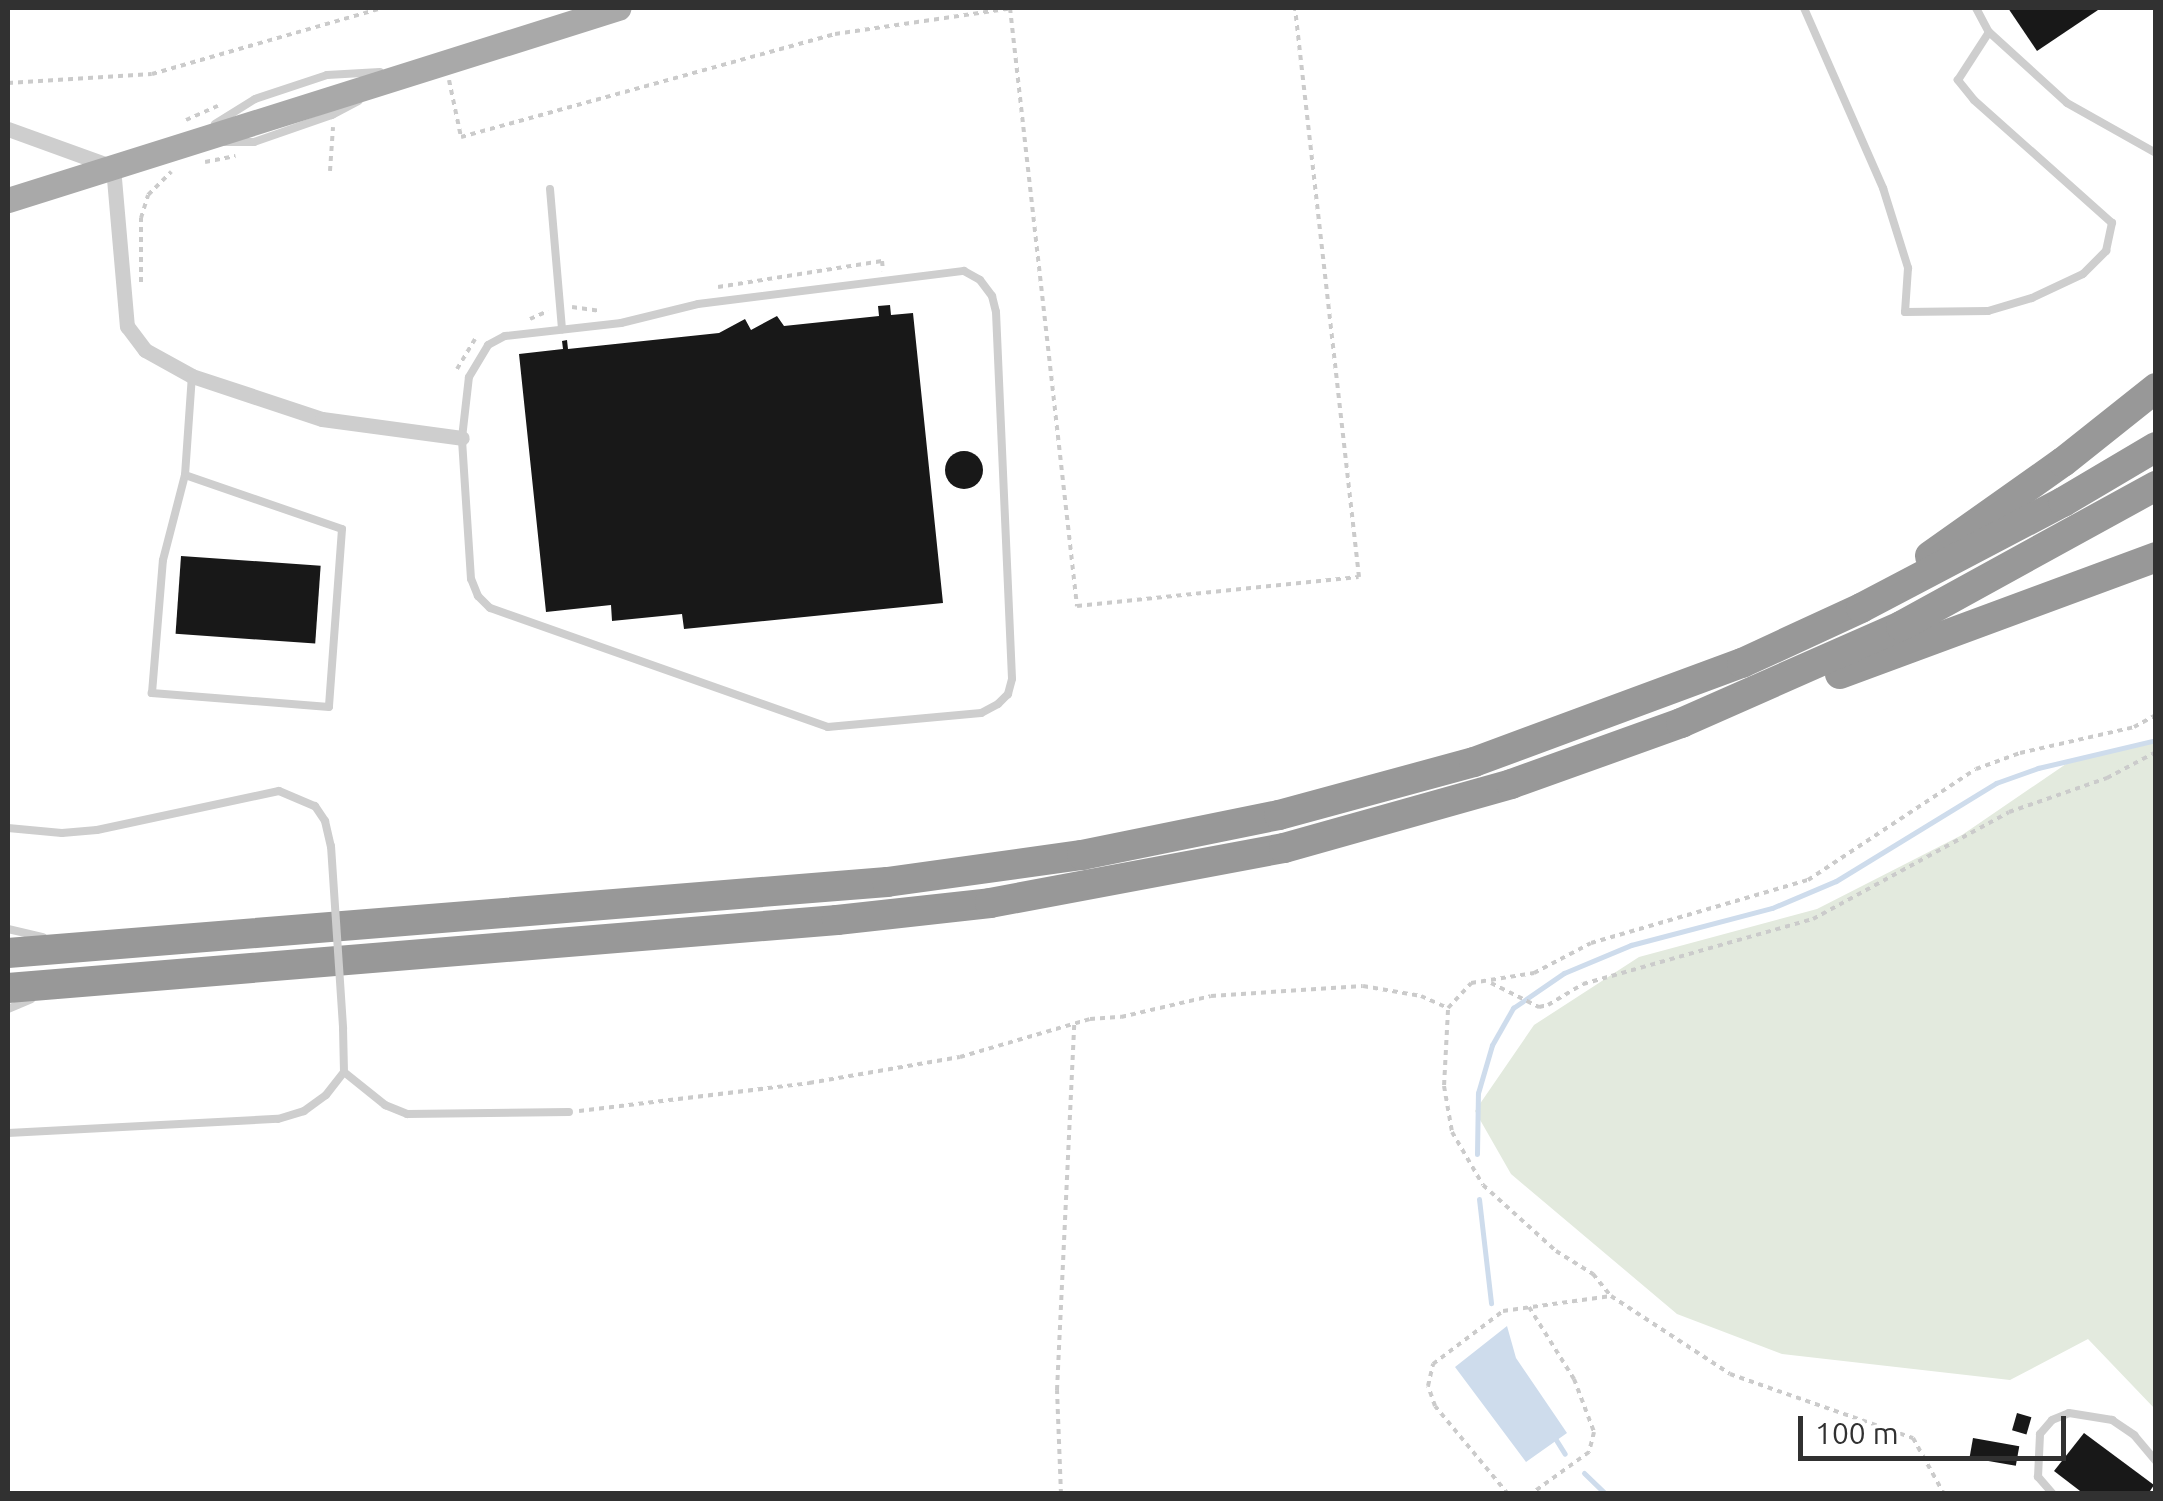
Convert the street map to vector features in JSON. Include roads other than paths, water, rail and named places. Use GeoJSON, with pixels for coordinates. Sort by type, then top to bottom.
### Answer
{"type":"FeatureCollection","features":[{"type":"Feature","properties":{"kind":"highway"},"geometry":{"type":"LineString","coordinates":[[1861,608],[2156,388]]}},
{"type":"Feature","properties":{"kind":"highway"},"geometry":{"type":"LineString","coordinates":[[2063,502],[2156,422]]}},
{"type":"Feature","properties":{"kind":"highway"},"geometry":{"type":"LineString","coordinates":[[8,953],[887,882],[1116,849],[1280,815],[1474,762],[1656,698],[1861,608],[2063,502],[2156,447]]}},
{"type":"Feature","properties":{"kind":"highway"},"geometry":{"type":"LineString","coordinates":[[8,988],[838,920],[990,903],[1200,868],[1408,816],[1512,784],[1681,723],[1792,677],[1981,586],[2156,486]]}},
{"type":"Feature","properties":{"kind":"highway"},"geometry":{"type":"LineString","coordinates":[[1792,677],[1842,674],[2156,557]]}},
{"type":"Feature","properties":{"kind":"main road"},"geometry":{"type":"LineString","coordinates":[[8,200],[618,8]]}},
{"type":"Feature","properties":{"kind":"street"},"geometry":{"type":"LineString","coordinates":[[8,129],[113,167],[127,326],[145,350],[192,376],[322,419],[462,438]]}},
{"type":"Feature","properties":{"kind":"lane"},"geometry":{"type":"LineString","coordinates":[[1804,8],[1883,188],[1908,268],[1905,312],[1988,311],[2017,303],[2082,274],[2106,252],[2112,223],[1974,100],[1958,80],[1989,32]]}},
{"type":"Feature","properties":{"kind":"lane"},"geometry":{"type":"LineString","coordinates":[[1976,8],[1989,32],[2067,103],[2156,154]]}},
{"type":"Feature","properties":{"kind":"lane"},"geometry":{"type":"LineString","coordinates":[[550,189],[562,329]]}},
{"type":"Feature","properties":{"kind":"lane"},"geometry":{"type":"LineString","coordinates":[[964,272],[986,288],[996,312],[1012,679],[1008,694],[981,713],[828,727],[490,608],[472,579],[462,438],[470,376],[488,345],[505,336],[562,329],[621,322],[698,304],[884,279],[964,272]]}},
{"type":"Feature","properties":{"kind":"lane"},"geometry":{"type":"LineString","coordinates":[[186,475],[342,529],[329,707],[152,693],[163,560],[186,475],[192,376]]}},
{"type":"Feature","properties":{"kind":"lane"},"geometry":{"type":"LineString","coordinates":[[8,828],[62,834],[97,830],[279,790],[315,806],[325,821],[330,846],[344,1072],[315,1103],[278,1119],[8,1134]]}},
{"type":"Feature","properties":{"kind":"lane"},"geometry":{"type":"LineString","coordinates":[[8,929],[82,946]]}},
{"type":"Feature","properties":{"kind":"lane"},"geometry":{"type":"LineString","coordinates":[[8,1009],[79,980]]}},
{"type":"Feature","properties":{"kind":"lane"},"geometry":{"type":"LineString","coordinates":[[344,1072],[386,1105],[407,1114],[569,1112]]}},
{"type":"Feature","properties":{"kind":"lane"},"geometry":{"type":"LineString","coordinates":[[2053,1494],[2038,1477],[2040,1434],[2052,1420],[2069,1413],[2112,1420],[2134,1435],[2156,1461]]}},
{"type":"Feature","properties":{"kind":"water"},"geometry":{"type":"Polygon","coordinates":[[[1507,1326],[1516,1358],[1567,1433],[1526,1462],[1455,1367],[1507,1326]]]}},
{"type":"Feature","properties":{"kind":"waterway"},"geometry":{"type":"LineString","coordinates":[[1477,1154],[1478,1093],[1492,1045],[1513,1008],[1564,973],[1631,945],[1772,908],[1836,881],[1996,783],[2038,768],[2156,740]]}},
{"type":"Feature","properties":{"kind":"waterway"},"geometry":{"type":"LineString","coordinates":[[1479,1199],[1491,1303]]}},
{"type":"Feature","properties":{"kind":"waterway"},"geometry":{"type":"LineString","coordinates":[[1553,1435],[1565,1454]]}},
{"type":"Feature","properties":{"kind":"waterway"},"geometry":{"type":"LineString","coordinates":[[1584,1473],[1606,1494]]}}]}
